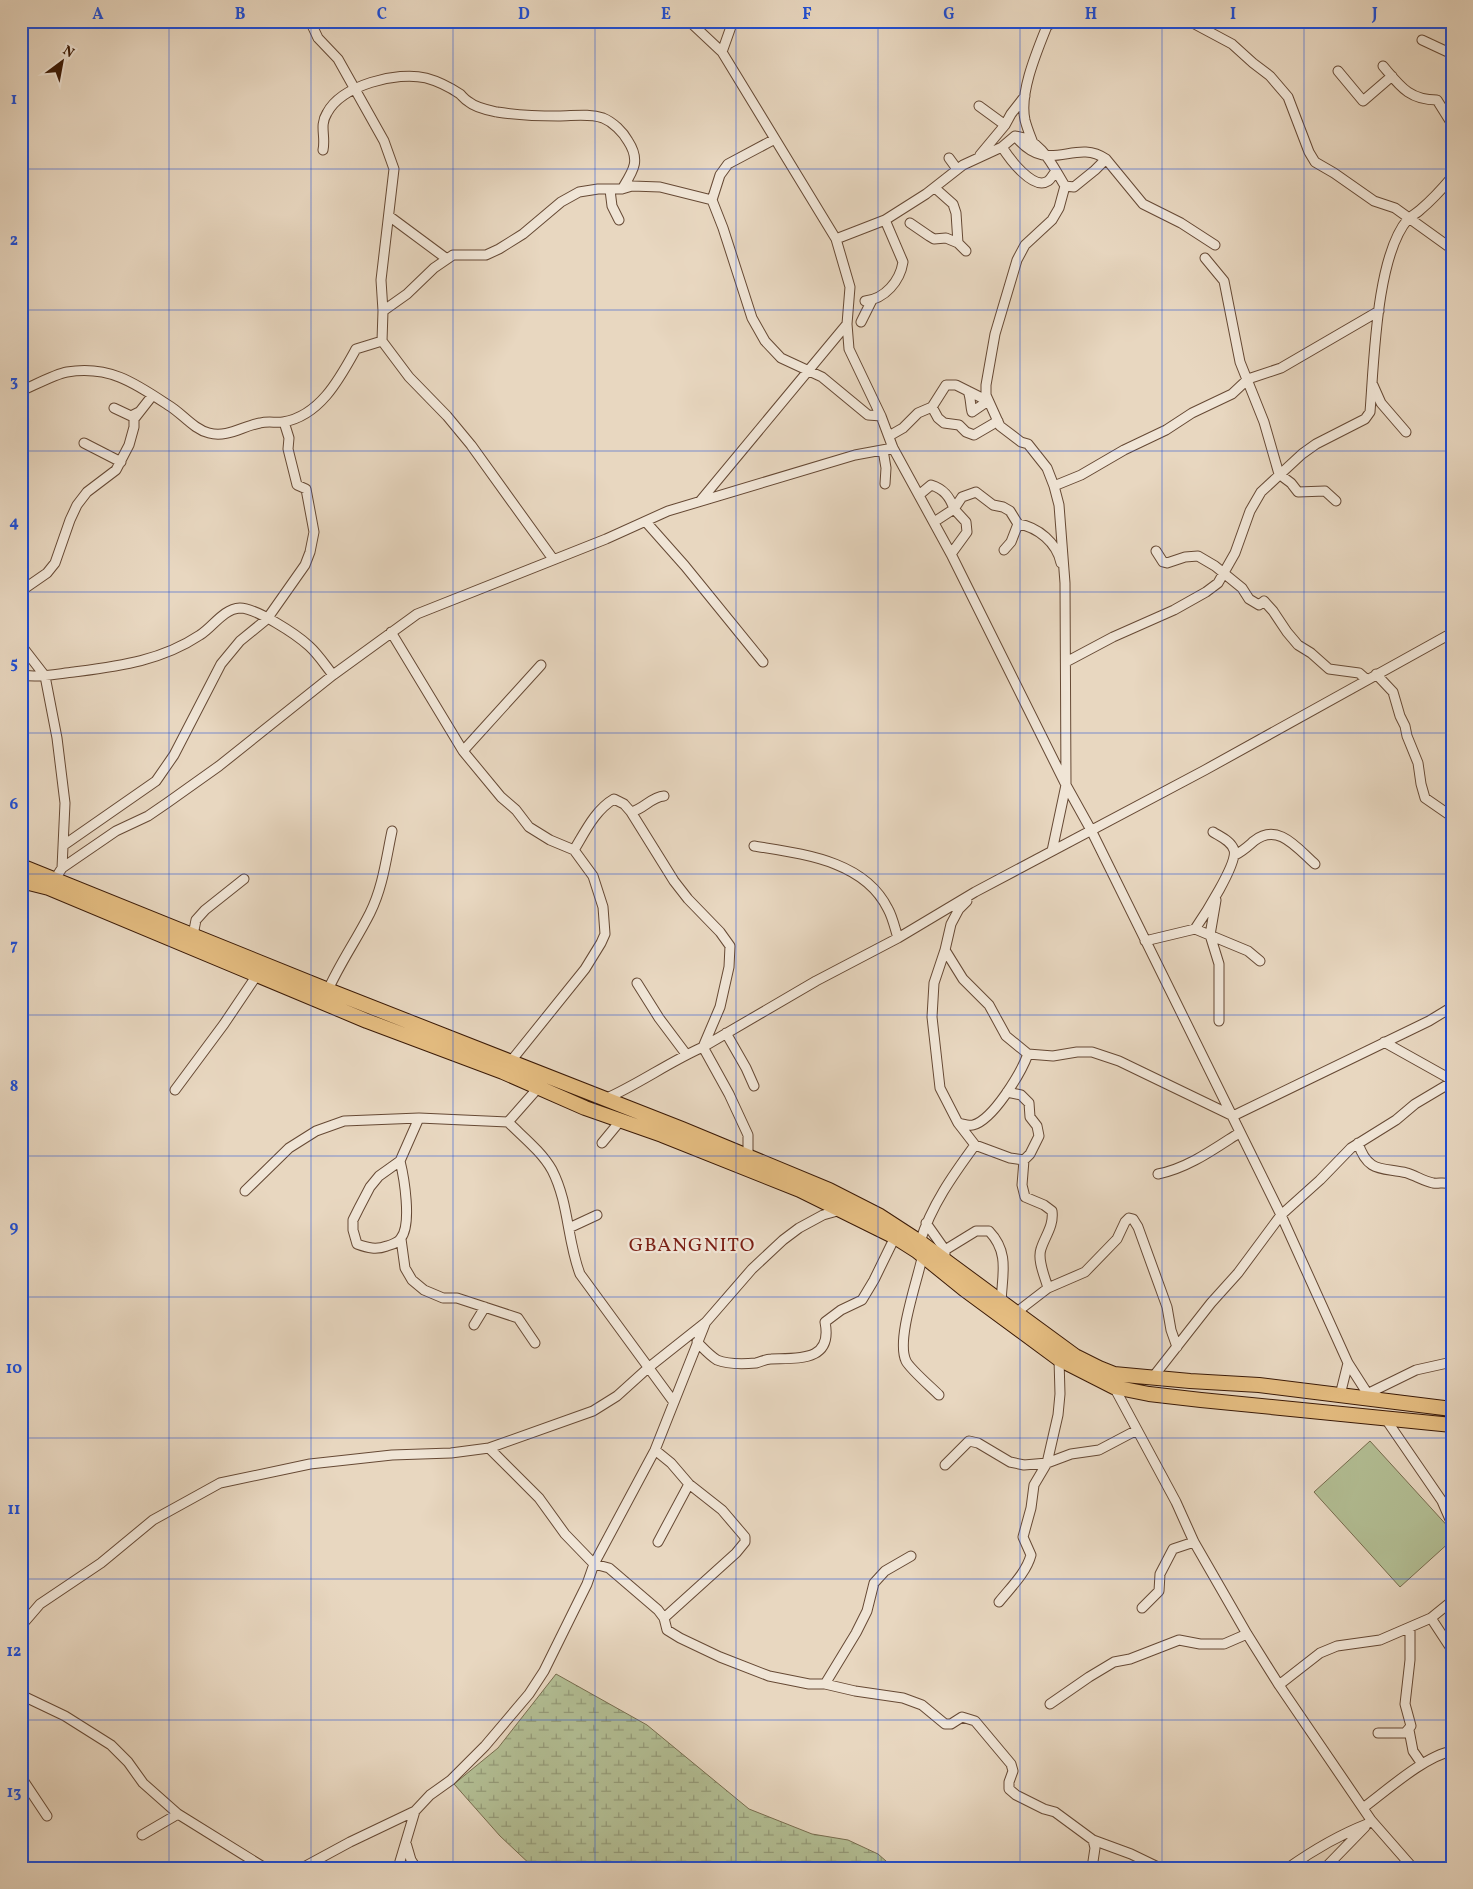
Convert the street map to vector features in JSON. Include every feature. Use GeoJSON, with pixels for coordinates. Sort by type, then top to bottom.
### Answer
{"type":"FeatureCollection","features":[{"type":"Feature","properties":{"kind":"main road"},"geometry":{"type":"LineString","coordinates":[[21,866],[59,873],[120,906],[511,1061],[603,1100],[622,1113],[800,1190],[895,1237],[945,1255],[1019,1316],[1075,1356],[1114,1374],[1259,1385],[1340,1395],[1369,1396],[1452,1409]]}},
{"type":"Feature","properties":{"kind":"main road"},"geometry":{"type":"LineString","coordinates":[[21,881],[49,888],[367,1021],[503,1072],[585,1108],[622,1113],[748,1156],[829,1190],[880,1216],[918,1246],[964,1289],[1060,1359],[1114,1387],[1150,1394],[1452,1425]]}},
{"type":"Feature","properties":{"kind":"street"},"geometry":{"type":"LineString","coordinates":[[310,21],[318,38],[338,59],[384,141],[394,168],[381,280],[382,341],[409,377],[471,445],[553,559]]}},
{"type":"Feature","properties":{"kind":"street"},"geometry":{"type":"LineString","coordinates":[[689,21],[722,52],[836,239],[850,288],[847,324],[849,349],[893,448],[951,554],[1066,785],[1091,830],[1233,1116],[1239,1133],[1280,1215],[1348,1363],[1369,1396],[1416,1370],[1452,1362]]}},
{"type":"Feature","properties":{"kind":"street"},"geometry":{"type":"LineString","coordinates":[[722,52],[733,21]]}},
{"type":"Feature","properties":{"kind":"street"},"geometry":{"type":"LineString","coordinates":[[1033,143],[1025,119],[1026,95],[1033,61],[1046,24],[1056,21]]}},
{"type":"Feature","properties":{"kind":"street"},"geometry":{"type":"LineString","coordinates":[[1188,21],[1232,44],[1270,76],[1288,97],[1309,152],[1315,162],[1374,201],[1395,208],[1452,249]]}},
{"type":"Feature","properties":{"kind":"street"},"geometry":{"type":"LineString","coordinates":[[1422,40],[1452,54]]}},
{"type":"Feature","properties":{"kind":"street"},"geometry":{"type":"LineString","coordinates":[[1384,66],[1410,95],[1422,100],[1437,100],[1452,124]]}},
{"type":"Feature","properties":{"kind":"street"},"geometry":{"type":"LineString","coordinates":[[1338,71],[1363,100],[1392,76]]}},
{"type":"Feature","properties":{"kind":"street"},"geometry":{"type":"LineString","coordinates":[[323,150],[325,142],[322,127],[326,113],[334,104],[354,89],[380,80],[401,77],[426,78],[455,91],[468,102],[478,107],[540,115],[605,118],[624,133],[633,149],[635,167],[622,189]]}},
{"type":"Feature","properties":{"kind":"street"},"geometry":{"type":"LineString","coordinates":[[980,156],[1026,95]]}},
{"type":"Feature","properties":{"kind":"street"},"geometry":{"type":"LineString","coordinates":[[980,106],[1005,125]]}},
{"type":"Feature","properties":{"kind":"street"},"geometry":{"type":"LineString","coordinates":[[836,239],[885,220],[936,188],[957,169],[980,156],[1002,147],[1017,136],[1025,119]]}},
{"type":"Feature","properties":{"kind":"street"},"geometry":{"type":"LineString","coordinates":[[1017,136],[1033,143],[1048,156],[1065,186],[1059,208],[1052,220],[1025,245],[1017,260],[995,334],[986,385],[988,401],[1000,426],[1021,442],[1028,444],[1047,468],[1054,486],[1060,524],[1065,583],[1066,785],[1052,851]]}},
{"type":"Feature","properties":{"kind":"street"},"geometry":{"type":"LineString","coordinates":[[1017,136],[1024,146],[1038,155],[1048,156],[1088,152],[1099,154],[1106,159],[1143,204],[1181,223],[1214,245]]}},
{"type":"Feature","properties":{"kind":"street"},"geometry":{"type":"LineString","coordinates":[[775,139],[728,164],[720,175],[712,200],[752,318],[765,341],[781,358],[822,377],[868,415],[880,416]]}},
{"type":"Feature","properties":{"kind":"street"},"geometry":{"type":"LineString","coordinates":[[1002,147],[1020,171],[1034,181],[1041,183],[1048,181],[1056,171]]}},
{"type":"Feature","properties":{"kind":"street"},"geometry":{"type":"LineString","coordinates":[[949,158],[957,169]]}},
{"type":"Feature","properties":{"kind":"street"},"geometry":{"type":"LineString","coordinates":[[1065,186],[1074,187],[1106,159]]}},
{"type":"Feature","properties":{"kind":"street"},"geometry":{"type":"LineString","coordinates":[[1066,662],[1113,637],[1174,610],[1218,583],[1235,553],[1250,511],[1261,492],[1279,474],[1316,444],[1365,419],[1370,412],[1379,311],[1390,256],[1396,239],[1408,219],[1442,190],[1452,177]]}},
{"type":"Feature","properties":{"kind":"street"},"geometry":{"type":"LineString","coordinates":[[383,311],[407,294],[447,258],[453,255],[486,255],[523,234],[561,202],[579,192],[598,189],[622,189],[632,186],[660,187],[712,200]]}},
{"type":"Feature","properties":{"kind":"street"},"geometry":{"type":"LineString","coordinates":[[936,188],[953,204],[956,213],[958,243]]}},
{"type":"Feature","properties":{"kind":"street"},"geometry":{"type":"LineString","coordinates":[[610,190],[612,206],[619,220]]}},
{"type":"Feature","properties":{"kind":"street"},"geometry":{"type":"LineString","coordinates":[[389,216],[447,258]]}},
{"type":"Feature","properties":{"kind":"street"},"geometry":{"type":"LineString","coordinates":[[861,322],[869,301],[886,292],[894,285],[899,277],[903,262],[885,220]]}},
{"type":"Feature","properties":{"kind":"street"},"geometry":{"type":"LineString","coordinates":[[910,224],[934,239],[946,238],[958,243],[966,251]]}},
{"type":"Feature","properties":{"kind":"street"},"geometry":{"type":"LineString","coordinates":[[1205,258],[1224,281],[1232,330],[1240,362],[1264,422],[1279,474],[1292,483],[1298,492],[1325,490],[1336,501]]}},
{"type":"Feature","properties":{"kind":"street"},"geometry":{"type":"LineString","coordinates":[[1054,486],[1095,468],[1124,450],[1166,430],[1192,413],[1232,394],[1248,379],[1281,368],[1379,311]]}},
{"type":"Feature","properties":{"kind":"street"},"geometry":{"type":"LineString","coordinates":[[701,500],[847,324]]}},
{"type":"Feature","properties":{"kind":"street"},"geometry":{"type":"LineString","coordinates":[[21,391],[65,372],[93,370],[125,378],[168,405],[197,427],[207,432],[223,434],[260,422],[284,422],[305,414],[322,400],[342,375],[356,349],[382,341]]}},
{"type":"Feature","properties":{"kind":"street"},"geometry":{"type":"LineString","coordinates":[[1372,382],[1380,403],[1406,432]]}},
{"type":"Feature","properties":{"kind":"street"},"geometry":{"type":"LineString","coordinates":[[889,436],[903,428],[918,413],[932,407],[946,385],[956,385],[988,401]]}},
{"type":"Feature","properties":{"kind":"street"},"geometry":{"type":"LineString","coordinates":[[968,390],[972,412],[988,401]]}},
{"type":"Feature","properties":{"kind":"street"},"geometry":{"type":"LineString","coordinates":[[21,591],[52,568],[77,505],[87,492],[116,470],[129,445],[134,428],[134,418],[152,396]]}},
{"type":"Feature","properties":{"kind":"street"},"geometry":{"type":"LineString","coordinates":[[932,407],[938,418],[944,423],[959,425],[966,432],[974,435],[998,421]]}},
{"type":"Feature","properties":{"kind":"street"},"geometry":{"type":"LineString","coordinates":[[114,408],[131,416],[140,411]]}},
{"type":"Feature","properties":{"kind":"street"},"geometry":{"type":"LineString","coordinates":[[64,845],[156,781],[174,755],[221,664],[240,641],[268,618],[305,566],[314,532],[306,489],[296,485],[288,449],[289,438],[284,422]]}},
{"type":"Feature","properties":{"kind":"street"},"geometry":{"type":"LineString","coordinates":[[84,443],[120,462]]}},
{"type":"Feature","properties":{"kind":"street"},"geometry":{"type":"LineString","coordinates":[[59,873],[116,831],[160,807],[212,772],[333,675],[417,614],[646,522],[668,510],[855,455],[893,448]]}},
{"type":"Feature","properties":{"kind":"street"},"geometry":{"type":"LineString","coordinates":[[883,450],[886,468],[885,484]]}},
{"type":"Feature","properties":{"kind":"street"},"geometry":{"type":"LineString","coordinates":[[919,495],[931,485],[940,488],[950,499],[954,509],[966,522],[967,532],[951,554]]}},
{"type":"Feature","properties":{"kind":"street"},"geometry":{"type":"LineString","coordinates":[[934,522],[954,509],[962,497],[976,492],[993,505],[1003,506],[1010,511],[1018,524]]}},
{"type":"Feature","properties":{"kind":"street"},"geometry":{"type":"LineString","coordinates":[[646,522],[685,566],[763,662]]}},
{"type":"Feature","properties":{"kind":"street"},"geometry":{"type":"LineString","coordinates":[[1018,524],[1027,525],[1055,546],[1065,583]]}},
{"type":"Feature","properties":{"kind":"street"},"geometry":{"type":"LineString","coordinates":[[1004,550],[1011,542],[1018,524]]}},
{"type":"Feature","properties":{"kind":"street"},"geometry":{"type":"LineString","coordinates":[[1055,546],[1060,524]]}},
{"type":"Feature","properties":{"kind":"street"},"geometry":{"type":"LineString","coordinates":[[1156,551],[1162,562],[1167,563],[1186,557],[1198,556],[1224,573],[1242,588],[1249,599],[1259,605],[1264,601],[1274,611],[1286,632],[1298,645],[1311,652],[1329,669],[1359,673],[1367,680]]}},
{"type":"Feature","properties":{"kind":"street"},"geometry":{"type":"LineString","coordinates":[[21,675],[45,676],[136,663],[164,654],[201,634],[226,612],[238,608],[257,611],[308,645],[333,675]]}},
{"type":"Feature","properties":{"kind":"street"},"geometry":{"type":"LineString","coordinates":[[391,632],[464,751],[529,827],[550,840],[574,850],[593,876],[603,907],[605,934],[585,969],[511,1061]]}},
{"type":"Feature","properties":{"kind":"street"},"geometry":{"type":"LineString","coordinates":[[603,1100],[703,1046],[816,981],[898,938],[975,892],[1205,770],[1452,633]]}},
{"type":"Feature","properties":{"kind":"street"},"geometry":{"type":"LineString","coordinates":[[21,645],[45,676],[57,738],[66,803],[64,845],[59,873]]}},
{"type":"Feature","properties":{"kind":"street"},"geometry":{"type":"LineString","coordinates":[[464,751],[541,665]]}},
{"type":"Feature","properties":{"kind":"street"},"geometry":{"type":"LineString","coordinates":[[1376,674],[1393,692],[1418,763],[1425,798],[1452,816]]}},
{"type":"Feature","properties":{"kind":"street"},"geometry":{"type":"LineString","coordinates":[[631,812],[636,811],[656,796],[664,796]]}},
{"type":"Feature","properties":{"kind":"street"},"geometry":{"type":"LineString","coordinates":[[574,850],[591,822],[608,803],[617,799],[631,812],[674,881],[688,899],[720,932],[730,946],[729,966],[720,1008],[703,1046]]}},
{"type":"Feature","properties":{"kind":"street"},"geometry":{"type":"LineString","coordinates":[[328,990],[370,913],[377,896],[392,831]]}},
{"type":"Feature","properties":{"kind":"street"},"geometry":{"type":"LineString","coordinates":[[1214,832],[1228,842],[1233,848],[1235,855]]}},
{"type":"Feature","properties":{"kind":"street"},"geometry":{"type":"LineString","coordinates":[[1195,929],[1217,894],[1235,855],[1245,850],[1254,841],[1271,833],[1282,836],[1315,864]]}},
{"type":"Feature","properties":{"kind":"street"},"geometry":{"type":"LineString","coordinates":[[754,846],[819,858],[863,879],[876,891],[888,909],[898,938]]}},
{"type":"Feature","properties":{"kind":"street"},"geometry":{"type":"LineString","coordinates":[[193,935],[196,920],[200,915],[244,879]]}},
{"type":"Feature","properties":{"kind":"street"},"geometry":{"type":"LineString","coordinates":[[975,892],[959,909],[950,924],[945,950],[934,983],[932,1017],[940,1088],[958,1123],[975,1145],[1010,1158],[1024,1160]]}},
{"type":"Feature","properties":{"kind":"street"},"geometry":{"type":"LineString","coordinates":[[1217,894],[1210,935],[1219,964],[1219,1020]]}},
{"type":"Feature","properties":{"kind":"street"},"geometry":{"type":"LineString","coordinates":[[1145,941],[1195,929],[1248,951],[1260,961]]}},
{"type":"Feature","properties":{"kind":"street"},"geometry":{"type":"LineString","coordinates":[[945,950],[963,979],[989,1005],[1006,1036],[1028,1054],[1053,1056],[1077,1052],[1092,1052],[1119,1061],[1233,1116]]}},
{"type":"Feature","properties":{"kind":"street"},"geometry":{"type":"LineString","coordinates":[[175,1090],[224,1024],[257,975]]}},
{"type":"Feature","properties":{"kind":"street"},"geometry":{"type":"LineString","coordinates":[[637,983],[659,1018],[686,1054]]}},
{"type":"Feature","properties":{"kind":"street"},"geometry":{"type":"LineString","coordinates":[[1233,1116],[1429,1021],[1452,1007]]}},
{"type":"Feature","properties":{"kind":"street"},"geometry":{"type":"LineString","coordinates":[[726,1033],[754,1086]]}},
{"type":"Feature","properties":{"kind":"street"},"geometry":{"type":"LineString","coordinates":[[1153,1377],[1212,1302],[1238,1273],[1280,1215],[1358,1143],[1396,1120],[1415,1104],[1452,1081],[1384,1042]]}},
{"type":"Feature","properties":{"kind":"street"},"geometry":{"type":"LineString","coordinates":[[703,1046],[729,1094],[748,1135],[748,1156]]}},
{"type":"Feature","properties":{"kind":"street"},"geometry":{"type":"LineString","coordinates":[[958,1123],[971,1126],[983,1121],[1007,1092],[1022,1068],[1028,1054]]}},
{"type":"Feature","properties":{"kind":"street"},"geometry":{"type":"LineString","coordinates":[[508,1122],[538,1088]]}},
{"type":"Feature","properties":{"kind":"street"},"geometry":{"type":"LineString","coordinates":[[602,1143],[622,1113],[622,1091]]}},
{"type":"Feature","properties":{"kind":"street"},"geometry":{"type":"LineString","coordinates":[[1007,1092],[1021,1095],[1030,1102],[1030,1117],[1037,1126],[1039,1136],[1030,1154],[1024,1160],[1022,1185],[1025,1197],[1044,1205],[1052,1211],[1048,1236],[1040,1250],[1048,1288]]}},
{"type":"Feature","properties":{"kind":"street"},"geometry":{"type":"LineString","coordinates":[[401,1239],[378,1249],[367,1248],[357,1244],[353,1230],[353,1220],[370,1187],[379,1176],[400,1161],[419,1118]]}},
{"type":"Feature","properties":{"kind":"street"},"geometry":{"type":"LineString","coordinates":[[245,1191],[289,1148],[316,1131],[344,1121],[419,1118],[508,1122],[535,1148],[551,1168],[559,1186],[574,1258],[580,1274],[674,1401]]}},
{"type":"Feature","properties":{"kind":"street"},"geometry":{"type":"LineString","coordinates":[[1158,1174],[1186,1165],[1239,1133]]}},
{"type":"Feature","properties":{"kind":"street"},"geometry":{"type":"LineString","coordinates":[[1358,1143],[1360,1150],[1370,1163],[1379,1169],[1407,1173],[1427,1182],[1437,1184],[1448,1182],[1452,1185]]}},
{"type":"Feature","properties":{"kind":"street"},"geometry":{"type":"LineString","coordinates":[[939,1395],[907,1363],[903,1351],[911,1295],[919,1275],[922,1258],[918,1246],[926,1223],[956,1172],[975,1145]]}},
{"type":"Feature","properties":{"kind":"street"},"geometry":{"type":"LineString","coordinates":[[400,1161],[407,1203],[405,1229],[401,1239],[405,1268],[412,1280],[424,1290],[443,1298],[457,1298],[518,1318],[534,1343]]}},
{"type":"Feature","properties":{"kind":"street"},"geometry":{"type":"LineString","coordinates":[[21,1626],[40,1604],[101,1563],[153,1520],[220,1483],[310,1464],[392,1455],[451,1453],[490,1448],[593,1411],[617,1396],[648,1368],[706,1322],[752,1269],[783,1240],[799,1228],[823,1215],[841,1210]]}},
{"type":"Feature","properties":{"kind":"street"},"geometry":{"type":"LineString","coordinates":[[569,1228],[598,1215]]}},
{"type":"Feature","properties":{"kind":"street"},"geometry":{"type":"LineString","coordinates":[[1019,1316],[1022,1308],[1048,1288],[1085,1272],[1117,1239],[1129,1218],[1133,1219],[1136,1224],[1167,1307],[1171,1330],[1177,1347]]}},
{"type":"Feature","properties":{"kind":"street"},"geometry":{"type":"LineString","coordinates":[[926,1223],[945,1255],[976,1231],[989,1231],[998,1240],[1004,1269],[1001,1302]]}},
{"type":"Feature","properties":{"kind":"street"},"geometry":{"type":"LineString","coordinates":[[697,1342],[716,1360],[726,1362],[755,1363],[769,1359],[797,1360],[814,1354],[823,1345],[827,1333],[825,1322],[841,1310],[862,1300],[895,1237]]}},
{"type":"Feature","properties":{"kind":"street"},"geometry":{"type":"LineString","coordinates":[[474,1325],[484,1307]]}},
{"type":"Feature","properties":{"kind":"street"},"geometry":{"type":"LineString","coordinates":[[302,1868],[366,1834],[415,1811],[465,1766],[529,1694],[544,1671],[587,1584],[594,1564],[655,1450],[706,1322]]}},
{"type":"Feature","properties":{"kind":"street"},"geometry":{"type":"LineString","coordinates":[[999,1602],[1029,1562],[1031,1555],[1023,1537],[1031,1508],[1034,1485],[1047,1463],[1058,1415],[1060,1359]]}},
{"type":"Feature","properties":{"kind":"street"},"geometry":{"type":"LineString","coordinates":[[1340,1395],[1348,1363]]}},
{"type":"Feature","properties":{"kind":"street"},"geometry":{"type":"LineString","coordinates":[[1114,1387],[1176,1502],[1194,1542],[1247,1634],[1279,1685],[1363,1808],[1369,1822],[1412,1868]]}},
{"type":"Feature","properties":{"kind":"street"},"geometry":{"type":"LineString","coordinates":[[1385,1417],[1442,1501],[1452,1524]]}},
{"type":"Feature","properties":{"kind":"street"},"geometry":{"type":"LineString","coordinates":[[945,1464],[970,1441],[978,1443],[1010,1462],[1024,1465],[1047,1463],[1071,1454],[1099,1450],[1137,1430]]}},
{"type":"Feature","properties":{"kind":"street"},"geometry":{"type":"LineString","coordinates":[[490,1448],[539,1498],[565,1534],[594,1564],[608,1568],[646,1598],[664,1618],[667,1630],[728,1660],[769,1676],[903,1698],[922,1705],[945,1724],[951,1724],[962,1717],[975,1721],[1011,1764],[1013,1772],[1009,1789],[1016,1795],[1037,1806],[1055,1812],[1093,1840],[1131,1854],[1160,1868]]}},
{"type":"Feature","properties":{"kind":"street"},"geometry":{"type":"LineString","coordinates":[[655,1450],[671,1463],[689,1484],[722,1510],[746,1537],[745,1542],[736,1553],[664,1618]]}},
{"type":"Feature","properties":{"kind":"street"},"geometry":{"type":"LineString","coordinates":[[658,1542],[689,1484]]}},
{"type":"Feature","properties":{"kind":"street"},"geometry":{"type":"LineString","coordinates":[[1142,1608],[1159,1591],[1160,1574],[1173,1550],[1194,1542]]}},
{"type":"Feature","properties":{"kind":"street"},"geometry":{"type":"LineString","coordinates":[[825,1684],[867,1611],[874,1583],[885,1571],[911,1556]]}},
{"type":"Feature","properties":{"kind":"street"},"geometry":{"type":"LineString","coordinates":[[1279,1685],[1320,1653],[1337,1646],[1380,1640],[1431,1618],[1452,1601]]}},
{"type":"Feature","properties":{"kind":"street"},"geometry":{"type":"LineString","coordinates":[[1431,1618],[1452,1650]]}},
{"type":"Feature","properties":{"kind":"street"},"geometry":{"type":"LineString","coordinates":[[1410,1627],[1410,1660],[1404,1704],[1411,1726],[1409,1730],[1413,1751],[1422,1764]]}},
{"type":"Feature","properties":{"kind":"street"},"geometry":{"type":"LineString","coordinates":[[1050,1704],[1114,1662],[1130,1659],[1180,1640],[1200,1644],[1224,1644],[1247,1634]]}},
{"type":"Feature","properties":{"kind":"street"},"geometry":{"type":"LineString","coordinates":[[21,1695],[65,1716],[111,1745],[128,1762],[143,1783],[178,1814],[265,1868]]}},
{"type":"Feature","properties":{"kind":"street"},"geometry":{"type":"LineString","coordinates":[[1378,1733],[1400,1734],[1409,1730]]}},
{"type":"Feature","properties":{"kind":"street"},"geometry":{"type":"LineString","coordinates":[[1363,1808],[1422,1764],[1438,1755],[1452,1751]]}},
{"type":"Feature","properties":{"kind":"street"},"geometry":{"type":"LineString","coordinates":[[21,1777],[47,1816]]}},
{"type":"Feature","properties":{"kind":"street"},"geometry":{"type":"LineString","coordinates":[[398,1868],[415,1811]]}},
{"type":"Feature","properties":{"kind":"street"},"geometry":{"type":"LineString","coordinates":[[142,1835],[178,1814]]}},
{"type":"Feature","properties":{"kind":"street"},"geometry":{"type":"LineString","coordinates":[[1288,1868],[1310,1852],[1369,1822]]}},
{"type":"Feature","properties":{"kind":"street"},"geometry":{"type":"LineString","coordinates":[[1325,1868],[1369,1822]]}},
{"type":"Feature","properties":{"kind":"street"},"geometry":{"type":"LineString","coordinates":[[1092,1868],[1095,1848],[1093,1840]]}},
{"type":"Feature","properties":{"kind":"street"},"geometry":{"type":"LineString","coordinates":[[406,1842],[411,1860],[416,1868]]}},
{"type":"Feature","properties":{"kind":"green space"},"geometry":{"type":"Polygon","coordinates":[[[1370,1441],[1452,1531],[1452,1540],[1400,1587],[1314,1492],[1370,1441]]]}},
{"type":"Feature","properties":{"kind":"green space"},"geometry":{"type":"Polygon","coordinates":[[[556,1674],[647,1725],[749,1809],[812,1834],[848,1840],[878,1854],[894,1868],[534,1868],[500,1836],[454,1784],[498,1748],[556,1674]]]}},
{"type":"Feature","properties":{"kind":"district","name":"GBANGNITO"},"geometry":{"type":"Point","coordinates":[692,1244]}}]}
